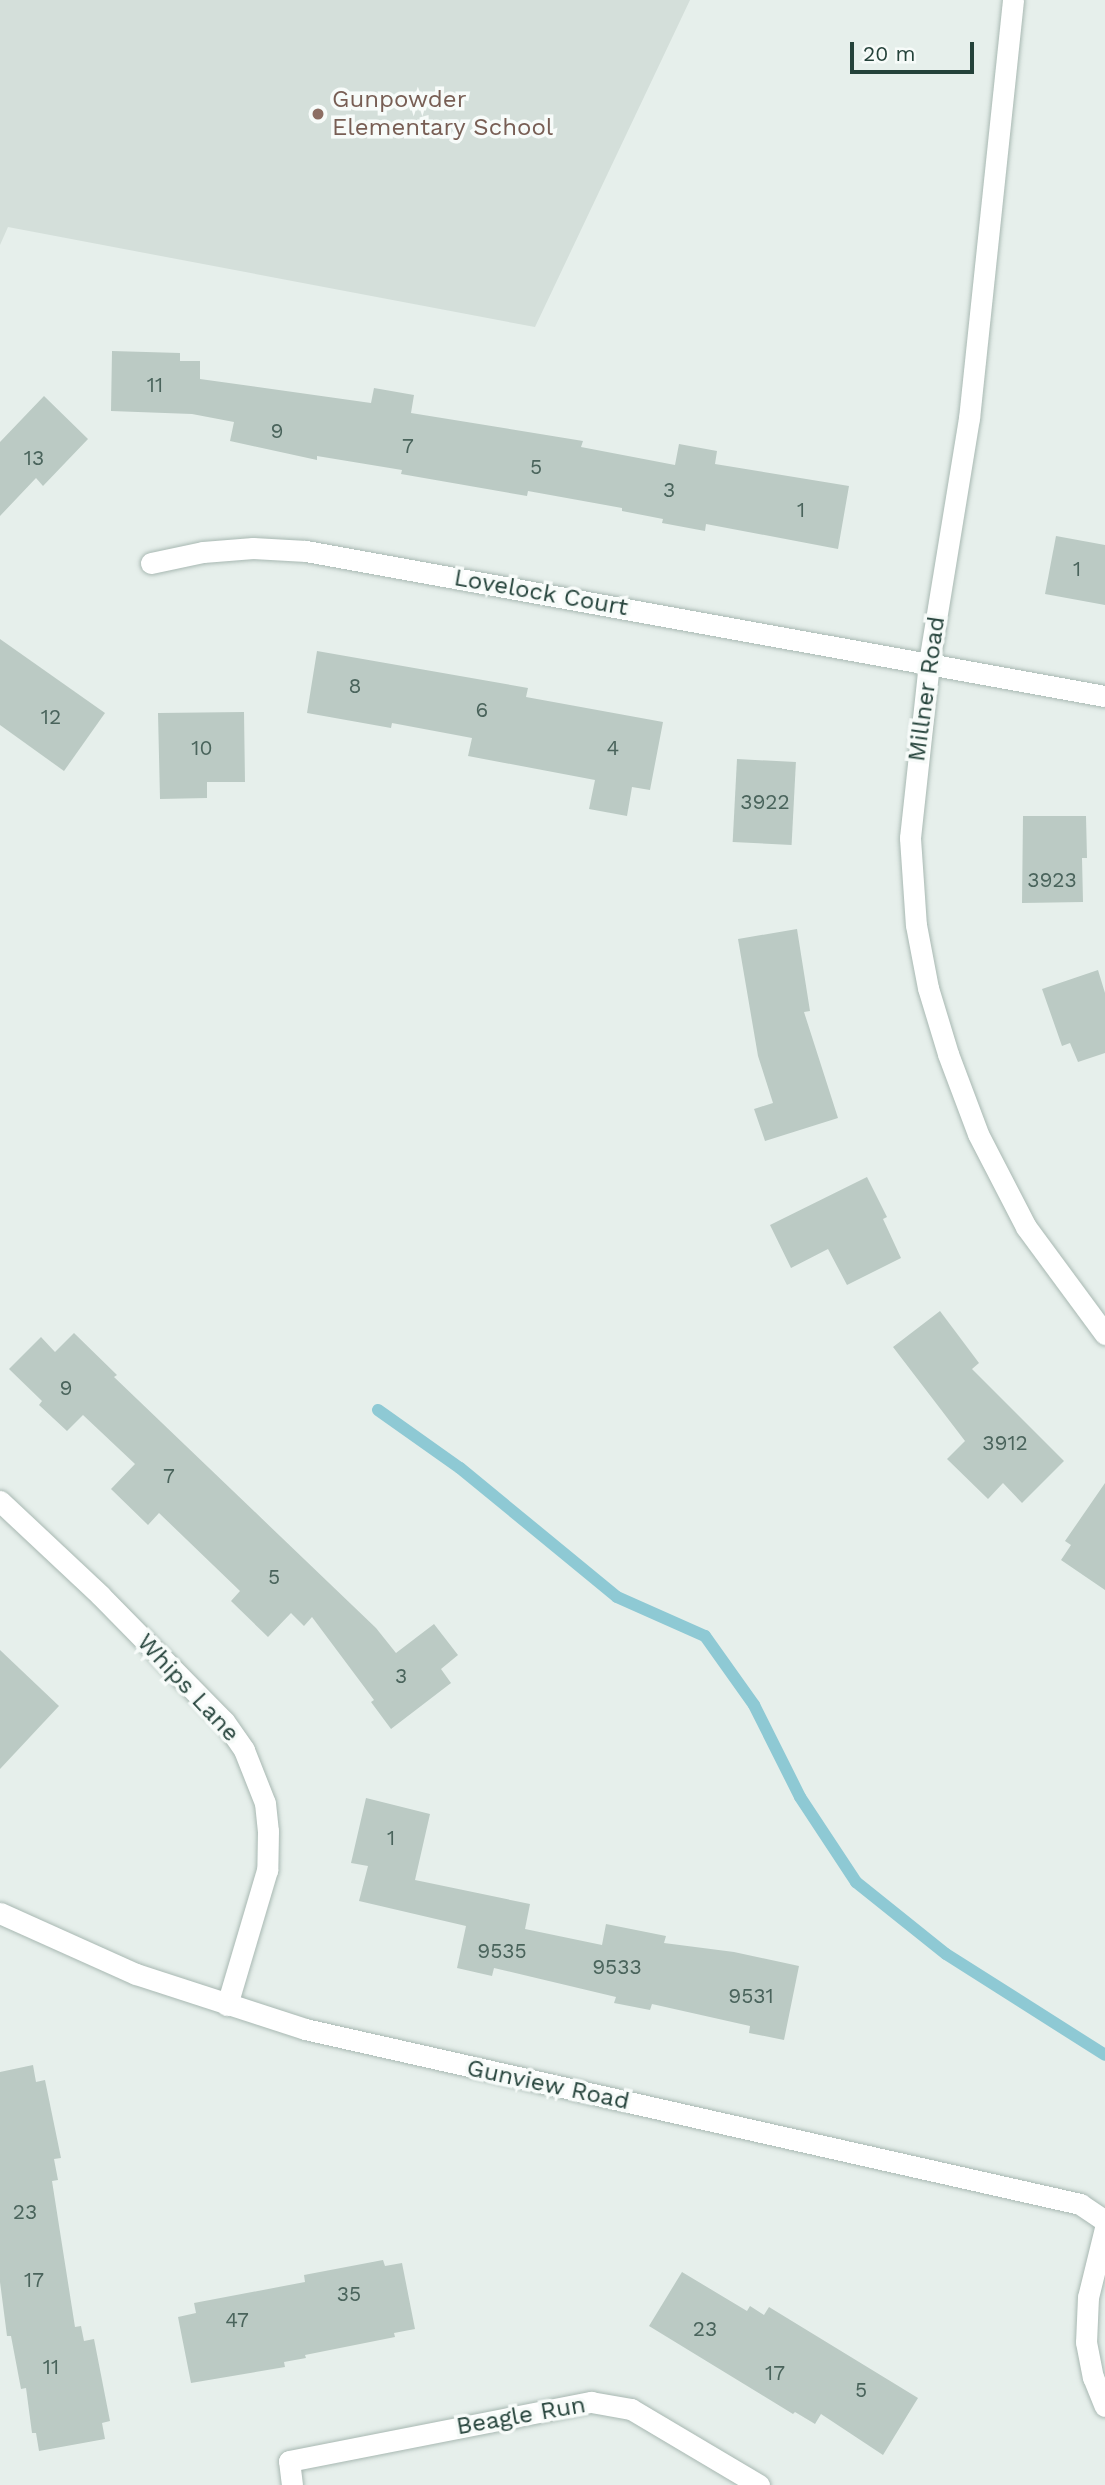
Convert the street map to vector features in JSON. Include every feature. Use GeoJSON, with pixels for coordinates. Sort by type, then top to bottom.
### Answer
{"type":"FeatureCollection","features":[{"type":"Feature","properties":{"kind":"street","name":"Millner Road"},"geometry":{"type":"LineString","coordinates":[[1013,0],[969,418],[929,663],[910,838],[916,925],[928,988],[948,1054],[978,1134],[1026,1227],[1105,1334]]}},
{"type":"Feature","properties":{"kind":"street","name":"Lovelock Court"},"geometry":{"type":"LineString","coordinates":[[151,563],[228,550],[306,551],[1105,696]]}},
{"type":"Feature","properties":{"kind":"street","name":"Whips Lane"},"geometry":{"type":"LineString","coordinates":[[0,1501],[100,1595],[224,1721],[248,1759],[265,1803],[268,1831],[267,1870],[227,2005]]}},
{"type":"Feature","properties":{"kind":"street","name":"Gunview Road"},"geometry":{"type":"LineString","coordinates":[[0,1913],[135,1974],[304,2029],[1080,2204],[1105,2221]]}},
{"type":"Feature","properties":{"kind":"street"},"geometry":{"type":"LineString","coordinates":[[1105,2228],[1088,2297],[1086,2342],[1093,2377],[1105,2406]]}},
{"type":"Feature","properties":{"kind":"street","name":"Beagle Run"},"geometry":{"type":"LineString","coordinates":[[292,2485],[289,2461],[591,2402],[631,2409],[758,2485]]}},
{"type":"Feature","properties":{"kind":"shaded area","name":"Gunpowder Elementary School"},"geometry":{"type":"Polygon","coordinates":[[[0,0],[690,0],[535,327],[8,227],[0,245],[0,0]]]}},
{"type":"Feature","properties":{"kind":"building"},"geometry":{"type":"Polygon","coordinates":[[[112,351],[180,353],[180,361],[200,361],[200,379],[371,403],[374,388],[414,395],[411,413],[583,441],[581,447],[675,465],[679,444],[717,451],[715,464],[849,486],[838,549],[706,524],[705,531],[662,523],[663,519],[622,511],[622,508],[528,491],[527,496],[401,474],[402,470],[317,456],[317,460],[230,441],[234,422],[192,414],[111,411],[112,351]]]}},
{"type":"Feature","properties":{"kind":"building"},"geometry":{"type":"Polygon","coordinates":[[[44,396],[88,439],[43,486],[36,478],[0,516],[0,442],[44,396]]]}},
{"type":"Feature","properties":{"kind":"building"},"geometry":{"type":"Polygon","coordinates":[[[1056,536],[1105,545],[1105,605],[1045,594],[1056,536]]]}},
{"type":"Feature","properties":{"kind":"building"},"geometry":{"type":"Polygon","coordinates":[[[0,639],[105,713],[64,771],[0,725],[0,639]]]}},
{"type":"Feature","properties":{"kind":"building"},"geometry":{"type":"Polygon","coordinates":[[[317,651],[528,688],[526,697],[663,722],[650,790],[632,787],[627,816],[589,809],[595,780],[468,756],[472,738],[392,723],[391,728],[307,713],[317,651]]]}},
{"type":"Feature","properties":{"kind":"building"},"geometry":{"type":"Polygon","coordinates":[[[244,712],[245,782],[207,782],[207,798],[160,799],[158,713],[244,712]]]}},
{"type":"Feature","properties":{"kind":"building"},"geometry":{"type":"Polygon","coordinates":[[[737,759],[796,762],[792,845],[733,842],[737,759]]]}},
{"type":"Feature","properties":{"kind":"building"},"geometry":{"type":"Polygon","coordinates":[[[1023,816],[1086,816],[1087,858],[1082,858],[1083,902],[1022,903],[1023,816]]]}},
{"type":"Feature","properties":{"kind":"building"},"geometry":{"type":"Polygon","coordinates":[[[797,929],[810,1011],[804,1012],[838,1118],[765,1141],[754,1109],[773,1103],[758,1056],[738,939],[797,929]]]}},
{"type":"Feature","properties":{"kind":"building"},"geometry":{"type":"Polygon","coordinates":[[[1098,970],[1105,993],[1105,1053],[1078,1062],[1070,1043],[1062,1046],[1042,989],[1098,970]]]}},
{"type":"Feature","properties":{"kind":"building"},"geometry":{"type":"Polygon","coordinates":[[[867,1177],[887,1217],[883,1219],[901,1258],[847,1285],[828,1249],[791,1268],[770,1225],[867,1177]]]}},
{"type":"Feature","properties":{"kind":"building"},"geometry":{"type":"Polygon","coordinates":[[[940,1311],[979,1363],[972,1369],[1064,1461],[1022,1503],[1003,1483],[988,1499],[947,1459],[965,1441],[893,1347],[940,1311]]]}},
{"type":"Feature","properties":{"kind":"building"},"geometry":{"type":"Polygon","coordinates":[[[74,1333],[117,1375],[114,1377],[376,1628],[396,1653],[434,1624],[458,1655],[441,1669],[451,1683],[391,1729],[371,1702],[374,1700],[312,1617],[304,1626],[291,1613],[268,1637],[231,1601],[240,1591],[159,1513],[148,1525],[111,1489],[135,1464],[83,1415],[67,1431],[39,1405],[42,1401],[9,1369],[41,1337],[55,1352],[74,1333]]]}},
{"type":"Feature","properties":{"kind":"building"},"geometry":{"type":"Polygon","coordinates":[[[1105,1483],[1105,1590],[1061,1560],[1071,1545],[1065,1541],[1105,1483]]]}},
{"type":"Feature","properties":{"kind":"building"},"geometry":{"type":"Polygon","coordinates":[[[0,1650],[59,1706],[0,1769],[0,1650]]]}},
{"type":"Feature","properties":{"kind":"building"},"geometry":{"type":"Polygon","coordinates":[[[366,1798],[430,1814],[415,1880],[530,1904],[525,1929],[602,1945],[606,1924],[666,1936],[664,1943],[734,1952],[799,1966],[784,2040],[749,2033],[750,2026],[652,2004],[650,2010],[614,2003],[616,1997],[494,1968],[492,1976],[457,1968],[466,1926],[359,1901],[368,1866],[351,1863],[366,1798]]]}},
{"type":"Feature","properties":{"kind":"building"},"geometry":{"type":"Polygon","coordinates":[[[33,2065],[36,2082],[45,2080],[61,2158],[54,2159],[58,2180],[52,2181],[75,2327],[81,2326],[84,2341],[94,2339],[110,2421],[102,2423],[105,2439],[39,2451],[36,2433],[32,2433],[26,2388],[21,2389],[11,2336],[7,2336],[0,2282],[0,2072],[33,2065]]]}},
{"type":"Feature","properties":{"kind":"building"},"geometry":{"type":"Polygon","coordinates":[[[383,2260],[385,2266],[402,2263],[415,2329],[394,2333],[395,2337],[305,2355],[306,2358],[284,2362],[285,2367],[191,2383],[178,2317],[196,2313],[194,2303],[305,2282],[304,2275],[383,2260]]]}},
{"type":"Feature","properties":{"kind":"building"},"geometry":{"type":"Polygon","coordinates":[[[682,2272],[747,2311],[750,2306],[764,2315],[769,2307],[918,2398],[883,2455],[821,2414],[815,2424],[795,2412],[793,2414],[649,2326],[682,2272]]]}},
{"type":"Feature","properties":{"kind":"waterway"},"geometry":{"type":"LineString","coordinates":[[378,1410],[460,1468],[617,1597],[705,1636],[754,1705],[800,1797],[856,1882],[946,1954],[1105,2055]]}},
{"type":"Feature","properties":{"kind":"place","name":"Gunpowder Elementary School"},"geometry":{"type":"Point","coordinates":[318,114]}}]}
